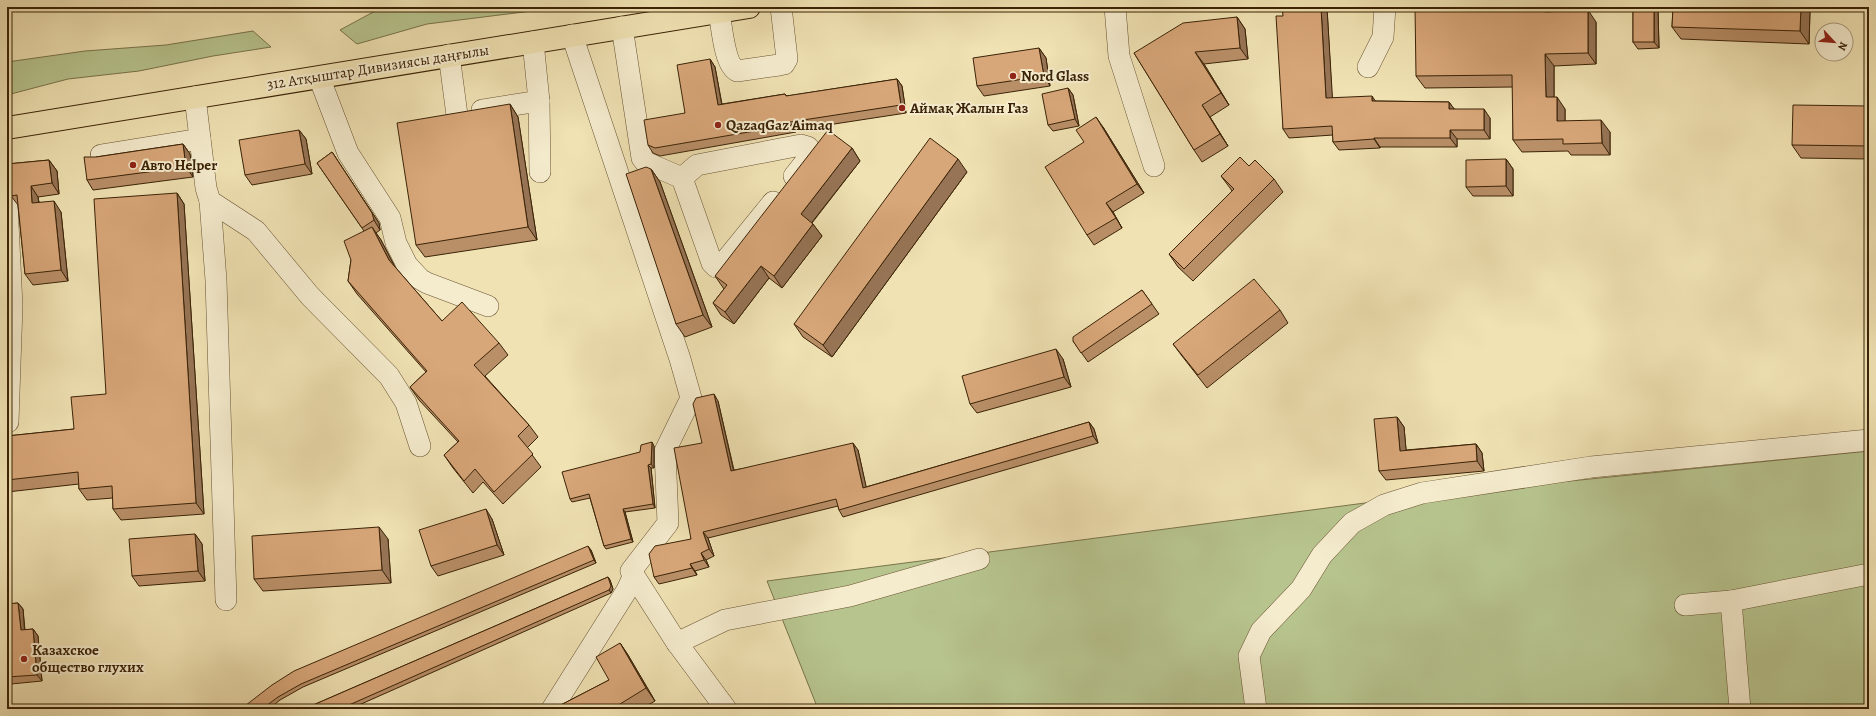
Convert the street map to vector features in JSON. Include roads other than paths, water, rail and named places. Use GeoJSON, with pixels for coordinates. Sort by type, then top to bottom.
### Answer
{"type":"FeatureCollection","features":[{"type":"Feature","properties":{"kind":"highway","name":"312 Атқыштар Дивизиясы даңғылы"},"geometry":{"type":"LineString","coordinates":[[7,128],[749,7]]}},
{"type":"Feature","properties":{"kind":"lane"},"geometry":{"type":"LineString","coordinates":[[719,12],[728,61],[732,68],[737,71],[784,64],[787,59],[781,7]]}},
{"type":"Feature","properties":{"kind":"lane"},"geometry":{"type":"LineString","coordinates":[[1115,7],[1119,56],[1154,166]]}},
{"type":"Feature","properties":{"kind":"lane"},"geometry":{"type":"LineString","coordinates":[[1368,67],[1383,37],[1385,7]]}},
{"type":"Feature","properties":{"kind":"lane"},"geometry":{"type":"LineString","coordinates":[[622,27],[642,158],[645,162],[682,178],[712,263],[716,267],[721,266],[810,156],[811,151],[808,147],[801,145],[697,165],[682,178]]}},
{"type":"Feature","properties":{"kind":"lane"},"geometry":{"type":"LineString","coordinates":[[572,35],[680,359],[691,398],[665,451],[668,523],[631,570],[677,643],[726,709]]}},
{"type":"Feature","properties":{"kind":"lane"},"geometry":{"type":"LineString","coordinates":[[533,42],[539,101],[540,172]]}},
{"type":"Feature","properties":{"kind":"lane"},"geometry":{"type":"LineString","coordinates":[[449,55],[449,116],[539,101]]}},
{"type":"Feature","properties":{"kind":"lane"},"geometry":{"type":"LineString","coordinates":[[319,77],[348,153],[390,218],[396,243],[407,265],[420,279],[488,306]]}},
{"type":"Feature","properties":{"kind":"lane"},"geometry":{"type":"LineString","coordinates":[[195,97],[206,188],[210,201],[216,280],[226,600]]}},
{"type":"Feature","properties":{"kind":"lane"},"geometry":{"type":"LineString","coordinates":[[101,155],[200,139]]}},
{"type":"Feature","properties":{"kind":"lane"},"geometry":{"type":"LineString","coordinates":[[210,201],[256,231],[310,296],[389,376],[406,403],[420,446]]}},
{"type":"Feature","properties":{"kind":"lane"},"geometry":{"type":"LineString","coordinates":[[7,203],[12,306],[8,422]]}},
{"type":"Feature","properties":{"kind":"lane"},"geometry":{"type":"LineString","coordinates":[[1256,709],[1249,656],[1261,631],[1301,589],[1322,556],[1352,523],[1384,505],[1422,493],[1591,467],[1869,440]]}},
{"type":"Feature","properties":{"kind":"lane"},"geometry":{"type":"LineString","coordinates":[[677,643],[725,620],[850,596],[979,559]]}},
{"type":"Feature","properties":{"kind":"lane"},"geometry":{"type":"LineString","coordinates":[[1685,605],[1731,601],[1869,574]]}},
{"type":"Feature","properties":{"kind":"lane"},"geometry":{"type":"LineString","coordinates":[[552,709],[627,590],[634,575]]}},
{"type":"Feature","properties":{"kind":"lane"},"geometry":{"type":"LineString","coordinates":[[1731,601],[1740,709]]}},
{"type":"Feature","properties":{"kind":"place","name":"Nord Glass"},"geometry":{"type":"Point","coordinates":[1013,76]}},
{"type":"Feature","properties":{"kind":"place","name":"Аймақ Жалын Газ"},"geometry":{"type":"Point","coordinates":[902,108]}},
{"type":"Feature","properties":{"kind":"place","name":"QazaqGaz Aimaq"},"geometry":{"type":"Point","coordinates":[718,125]}},
{"type":"Feature","properties":{"kind":"place","name":"Авто Helper"},"geometry":{"type":"Point","coordinates":[133,165]}},
{"type":"Feature","properties":{"kind":"place","name":"Казахское общество глухих"},"geometry":{"type":"Point","coordinates":[24,659]}}]}
